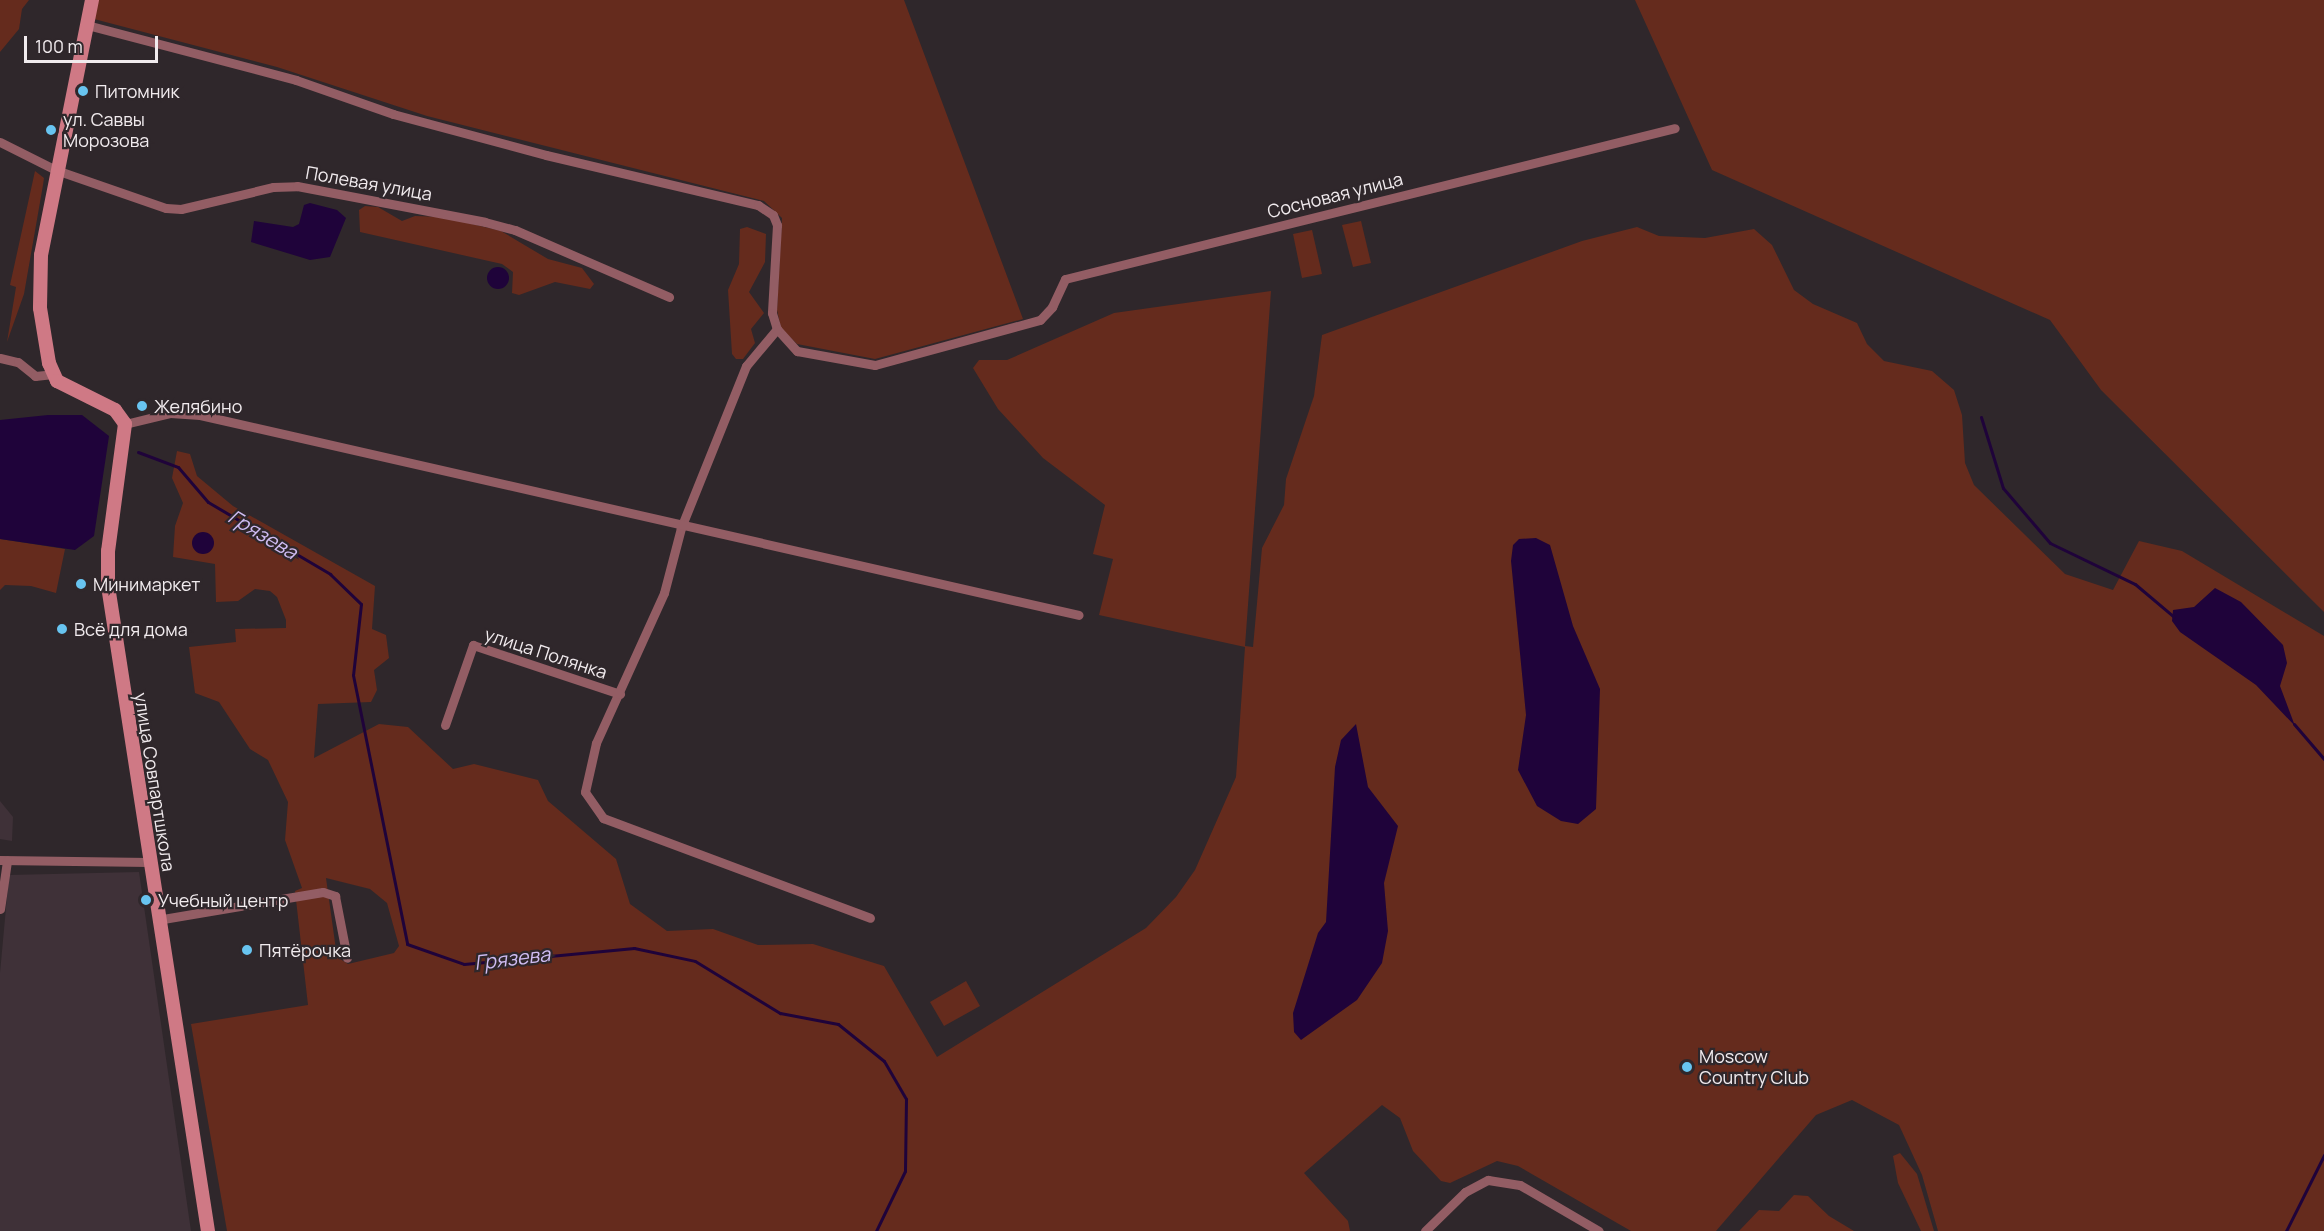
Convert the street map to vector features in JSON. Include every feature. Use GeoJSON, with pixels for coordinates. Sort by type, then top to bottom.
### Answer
{"type":"FeatureCollection","features":[{"type":"Feature","properties":{"kind":"street"},"geometry":{"type":"LineString","coordinates":[[92,0],[56,170],[39,279],[53,374],[64,386],[115,410],[124,424],[170,413],[200,415],[681,528],[1079,615]]}},
{"type":"Feature","properties":{"kind":"street"},"geometry":{"type":"LineString","coordinates":[[87,25],[296,80],[393,114],[546,155],[758,205],[773,215],[777,225],[772,313],[777,329],[746,366],[681,528],[664,593],[596,743],[585,792],[603,818],[870,918]]}},
{"type":"Feature","properties":{"kind":"street","name":"Сосновая улица"},"geometry":{"type":"LineString","coordinates":[[777,329],[797,351],[875,365],[1025,325],[1052,308],[1065,279],[1675,128]]}},
{"type":"Feature","properties":{"kind":"street","name":"Полевая улица"},"geometry":{"type":"LineString","coordinates":[[0,142],[56,170],[166,208],[181,209],[273,187],[297,186],[485,222],[515,230],[669,297]]}},
{"type":"Feature","properties":{"kind":"street"},"geometry":{"type":"LineString","coordinates":[[0,358],[18,362],[36,376],[53,374]]}},
{"type":"Feature","properties":{"kind":"street","name":"улица Совпартшкола"},"geometry":{"type":"LineString","coordinates":[[124,424],[108,551],[110,606],[157,920],[208,1231]]}},
{"type":"Feature","properties":{"kind":"street","name":"улица Полянка"},"geometry":{"type":"LineString","coordinates":[[446,725],[473,645],[620,694]]}},
{"type":"Feature","properties":{"kind":"street"},"geometry":{"type":"LineString","coordinates":[[0,909],[3,860],[149,862]]}},
{"type":"Feature","properties":{"kind":"street"},"geometry":{"type":"LineString","coordinates":[[157,920],[323,892],[335,896],[347,958]]}},
{"type":"Feature","properties":{"kind":"street"},"geometry":{"type":"LineString","coordinates":[[1425,1231],[1464,1192],[1488,1180],[1520,1185],[1599,1231]]}},
{"type":"Feature","properties":{"kind":"shaded area"},"geometry":{"type":"Polygon","coordinates":[[[0,0],[29,0],[22,9],[19,29],[0,52],[0,0]]]}},
{"type":"Feature","properties":{"kind":"shaded area"},"geometry":{"type":"Polygon","coordinates":[[[98,0],[904,0],[1023,319],[875,359],[797,344],[781,328],[777,310],[782,218],[764,201],[427,116],[277,67],[94,19],[98,0]]]}},
{"type":"Feature","properties":{"kind":"shaded area"},"geometry":{"type":"Polygon","coordinates":[[[1635,0],[2324,0],[2324,612],[2101,390],[2050,320],[1712,170],[1635,0]]]}},
{"type":"Feature","properties":{"kind":"shaded area"},"geometry":{"type":"Polygon","coordinates":[[[35,171],[44,178],[43,185],[24,294],[7,342],[16,287],[10,285],[35,171]]]}},
{"type":"Feature","properties":{"kind":"shaded area"},"geometry":{"type":"Polygon","coordinates":[[[310,203],[337,210],[346,218],[330,257],[310,260],[251,242],[254,221],[293,227],[299,224],[304,205],[310,203]]]}},
{"type":"Feature","properties":{"kind":"shaded area"},"geometry":{"type":"Polygon","coordinates":[[[365,206],[378,207],[402,221],[415,216],[443,217],[501,231],[548,259],[582,268],[594,284],[590,289],[555,282],[519,295],[512,293],[513,272],[502,264],[360,232],[359,210],[365,206]]]}},
{"type":"Feature","properties":{"kind":"shaded area"},"geometry":{"type":"Polygon","coordinates":[[[1361,221],[1371,263],[1353,267],[1342,225],[1361,221]]]}},
{"type":"Feature","properties":{"kind":"shaded area"},"geometry":{"type":"Polygon","coordinates":[[[747,227],[766,234],[765,262],[749,292],[764,313],[751,329],[755,343],[743,359],[736,359],[732,354],[728,290],[739,264],[740,229],[747,227]]]}},
{"type":"Feature","properties":{"kind":"shaded area"},"geometry":{"type":"Polygon","coordinates":[[[1637,227],[1659,236],[1705,238],[1754,229],[1772,245],[1794,290],[1813,304],[1857,323],[1867,344],[1884,361],[1932,371],[1954,390],[1962,415],[1965,463],[1974,485],[2065,574],[2113,590],[2139,541],[2182,551],[2324,636],[2324,1231],[1938,1231],[1922,1175],[1899,1125],[1852,1100],[1816,1115],[1716,1231],[1631,1231],[1518,1166],[1497,1161],[1450,1183],[1441,1181],[1413,1151],[1400,1118],[1382,1105],[1304,1173],[1348,1221],[1350,1231],[227,1231],[191,1024],[308,1005],[295,891],[302,888],[285,840],[288,802],[268,760],[250,749],[219,702],[195,693],[189,647],[236,642],[235,629],[286,628],[286,620],[277,597],[270,591],[255,589],[238,601],[216,602],[215,564],[173,557],[175,526],[183,503],[172,478],[177,451],[190,454],[197,476],[233,506],[375,586],[372,629],[386,635],[389,658],[374,670],[377,690],[371,702],[318,704],[314,758],[379,724],[408,727],[453,769],[474,764],[538,780],[548,801],[616,859],[630,904],[667,931],[713,929],[758,945],[813,944],[884,966],[937,1057],[1146,928],[1176,897],[1195,870],[1236,777],[1245,647],[1099,615],[1113,559],[1093,554],[1105,505],[1043,458],[998,409],[973,368],[979,360],[1007,360],[1114,313],[1271,291],[1245,646],[1253,647],[1262,548],[1284,505],[1286,479],[1314,396],[1322,335],[1582,241],[1637,227]],[[326,878],[337,957],[348,964],[394,953],[399,946],[387,903],[370,889],[326,878]]]}},
{"type":"Feature","properties":{"kind":"shaded area"},"geometry":{"type":"Polygon","coordinates":[[[1312,230],[1322,274],[1302,278],[1293,234],[1312,230]]]}},
{"type":"Feature","properties":{"kind":"shaded area"},"geometry":{"type":"Polygon","coordinates":[[[498,267],[506,270],[509,278],[506,286],[498,289],[490,286],[487,278],[490,270],[498,267]]]}},
{"type":"Feature","properties":{"kind":"shaded area"},"geometry":{"type":"Polygon","coordinates":[[[48,415],[82,415],[109,436],[94,536],[75,550],[0,539],[0,420],[48,415]]]}},
{"type":"Feature","properties":{"kind":"shaded area"},"geometry":{"type":"Polygon","coordinates":[[[203,532],[211,535],[214,543],[211,551],[203,554],[195,551],[192,543],[195,535],[203,532]]]}},
{"type":"Feature","properties":{"kind":"shaded area"},"geometry":{"type":"Polygon","coordinates":[[[1536,538],[1550,545],[1573,626],[1600,689],[1596,809],[1578,824],[1561,821],[1537,806],[1518,770],[1526,715],[1511,561],[1513,545],[1519,539],[1536,538]]]}},
{"type":"Feature","properties":{"kind":"shaded area"},"geometry":{"type":"Polygon","coordinates":[[[0,539],[65,549],[56,593],[31,586],[5,585],[0,590],[0,539]]]}},
{"type":"Feature","properties":{"kind":"shaded area"},"geometry":{"type":"Polygon","coordinates":[[[2215,588],[2241,602],[2283,645],[2287,663],[2280,686],[2295,726],[2256,685],[2180,632],[2172,621],[2173,610],[2194,607],[2215,588]]]}},
{"type":"Feature","properties":{"kind":"shaded area"},"geometry":{"type":"Polygon","coordinates":[[[1356,724],[1368,787],[1398,826],[1384,883],[1388,931],[1382,963],[1357,1000],[1301,1040],[1294,1032],[1293,1013],[1318,933],[1326,922],[1335,767],[1341,740],[1356,724]]]}},
{"type":"Feature","properties":{"kind":"shaded area"},"geometry":{"type":"Polygon","coordinates":[[[0,801],[13,817],[12,841],[0,839],[0,801]]]}},
{"type":"Feature","properties":{"kind":"shaded area"},"geometry":{"type":"Polygon","coordinates":[[[139,872],[191,1231],[0,1231],[0,973],[9,875],[139,872]]]}},
{"type":"Feature","properties":{"kind":"shaded area"},"geometry":{"type":"Polygon","coordinates":[[[966,981],[980,1006],[944,1026],[930,1002],[966,981]]]}},
{"type":"Feature","properties":{"kind":"shaded area"},"geometry":{"type":"Polygon","coordinates":[[[1900,1153],[1917,1174],[1934,1231],[1921,1231],[1898,1183],[1893,1156],[1900,1153]]]}},
{"type":"Feature","properties":{"kind":"shaded area"},"geometry":{"type":"Polygon","coordinates":[[[1794,1195],[1808,1196],[1829,1216],[1854,1231],[1739,1231],[1759,1210],[1779,1211],[1794,1195]]]}},
{"type":"Feature","properties":{"kind":"waterway"},"geometry":{"type":"LineString","coordinates":[[1981,417],[2003,488],[2050,543],[2135,584],[2174,617]]}},
{"type":"Feature","properties":{"kind":"waterway","name":"Грязева"},"geometry":{"type":"LineString","coordinates":[[138,452],[178,467],[208,502],[330,574],[361,604],[353,675],[407,944],[464,964],[634,948],[695,961],[780,1013],[838,1024],[884,1061],[906,1099],[905,1171],[876,1231]]}},
{"type":"Feature","properties":{"kind":"waterway"},"geometry":{"type":"LineString","coordinates":[[2294,724],[2324,759]]}},
{"type":"Feature","properties":{"kind":"waterway"},"geometry":{"type":"LineString","coordinates":[[2286,1231],[2324,1155]]}},
{"type":"Feature","properties":{"kind":"place","name":"Питомник"},"geometry":{"type":"Point","coordinates":[83,91]}},
{"type":"Feature","properties":{"kind":"place","name":"ул. Саввы Морозова"},"geometry":{"type":"Point","coordinates":[51,130]}},
{"type":"Feature","properties":{"kind":"place","name":"Желябино"},"geometry":{"type":"Point","coordinates":[142,406]}},
{"type":"Feature","properties":{"kind":"place","name":"Минимаркет"},"geometry":{"type":"Point","coordinates":[81,584]}},
{"type":"Feature","properties":{"kind":"place","name":"Всё для дома"},"geometry":{"type":"Point","coordinates":[62,629]}},
{"type":"Feature","properties":{"kind":"place","name":"Учебный центр"},"geometry":{"type":"Point","coordinates":[146,900]}},
{"type":"Feature","properties":{"kind":"place","name":"Пятёрочка"},"geometry":{"type":"Point","coordinates":[247,950]}},
{"type":"Feature","properties":{"kind":"place","name":"Moscow Country Club"},"geometry":{"type":"Point","coordinates":[1687,1067]}}]}
